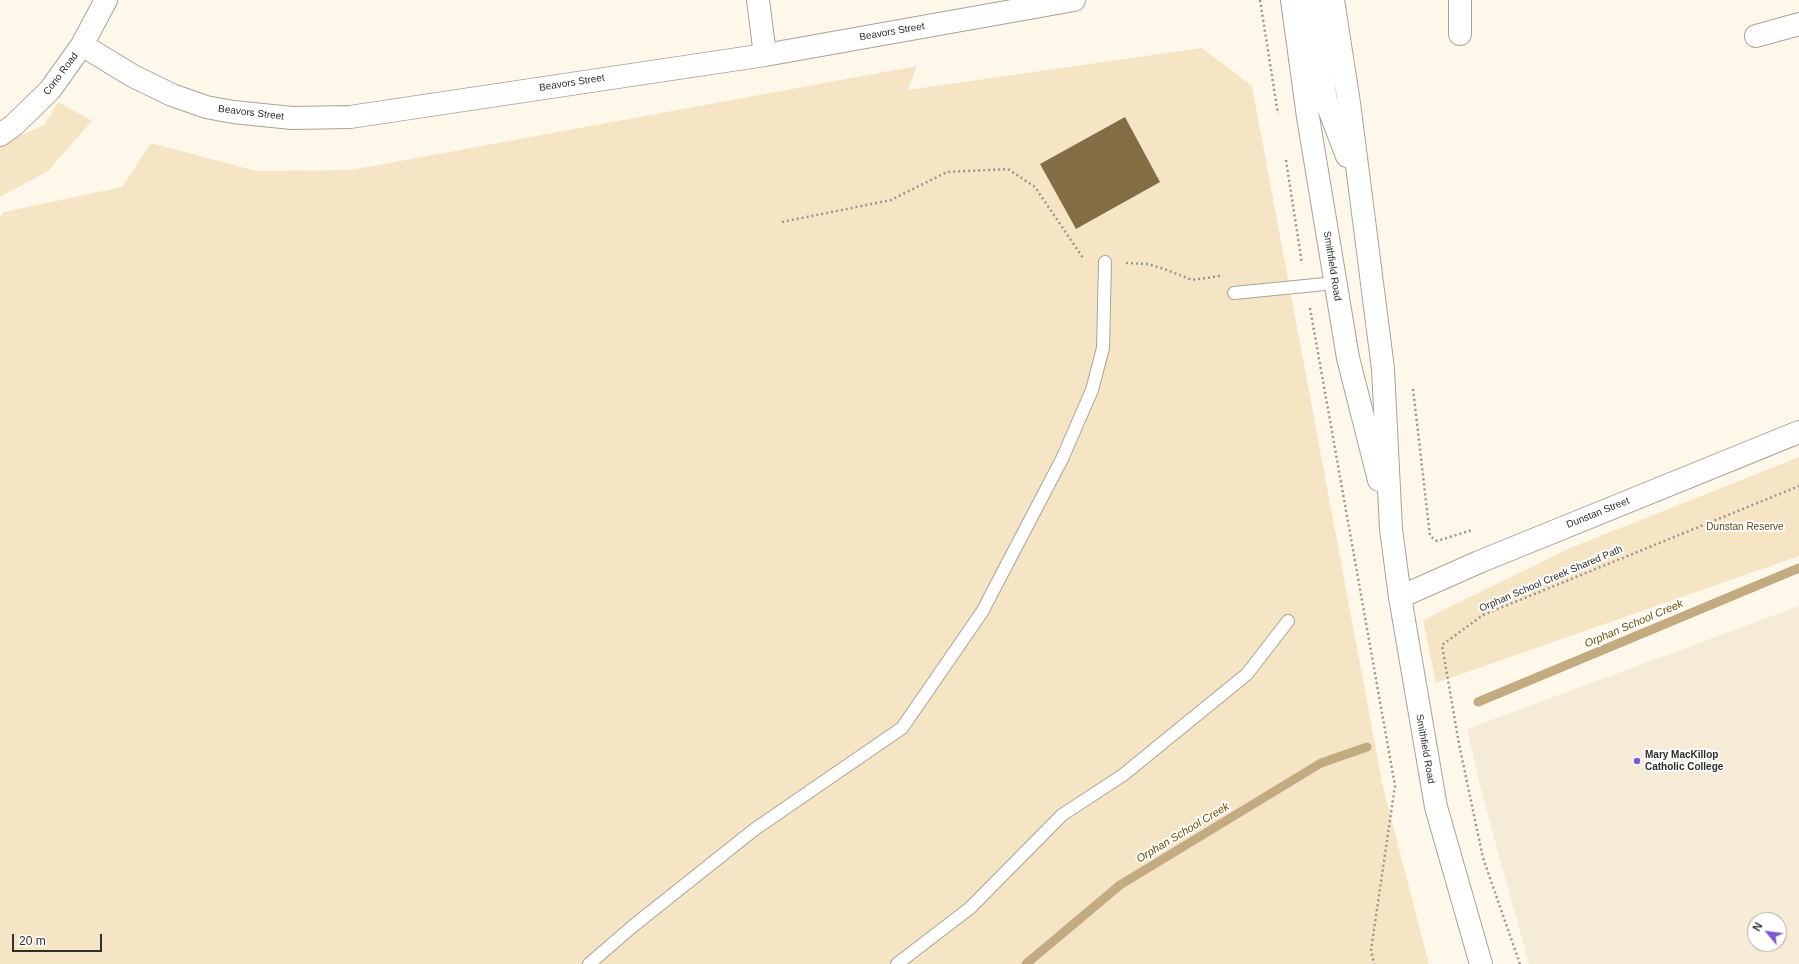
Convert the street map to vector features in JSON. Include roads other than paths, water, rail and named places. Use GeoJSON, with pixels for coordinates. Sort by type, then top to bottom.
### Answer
{"type":"FeatureCollection","features":[{"type":"Feature","properties":{"kind":"street","name":"Corio Road"},"geometry":{"type":"LineString","coordinates":[[0,135],[14,125],[50,90],[82,45],[106,0]]}},
{"type":"Feature","properties":{"kind":"street"},"geometry":{"type":"LineString","coordinates":[[758,0],[765,54]]}},
{"type":"Feature","properties":{"kind":"street","name":"Beavors Street"},"geometry":{"type":"LineString","coordinates":[[82,45],[133,76],[172,95],[206,107],[233,112],[292,118],[350,117],[765,54],[1074,0]]}},
{"type":"Feature","properties":{"kind":"street","name":"Smithfield Road"},"geometry":{"type":"LineString","coordinates":[[1292,0],[1335,283],[1348,358],[1391,529]]}},
{"type":"Feature","properties":{"kind":"street"},"geometry":{"type":"LineString","coordinates":[[1312,0],[1326,101],[1360,194]]}},
{"type":"Feature","properties":{"kind":"street","name":"Smithfield Road"},"geometry":{"type":"LineString","coordinates":[[1333,0],[1383,369],[1391,529],[1400,597],[1436,807],[1481,964]]}},
{"type":"Feature","properties":{"kind":"street"},"geometry":{"type":"LineString","coordinates":[[1460,0],[1460,34]]}},
{"type":"Feature","properties":{"kind":"street"},"geometry":{"type":"LineString","coordinates":[[1756,36],[1799,24]]}},
{"type":"Feature","properties":{"kind":"street","name":"Dunstan Street"},"geometry":{"type":"LineString","coordinates":[[1400,597],[1486,559],[1799,432]]}},
{"type":"Feature","properties":{"kind":"lane"},"geometry":{"type":"LineString","coordinates":[[589,964],[633,926],[755,830],[902,728],[982,612],[1062,460],[1092,390],[1102,348],[1105,262]]}},
{"type":"Feature","properties":{"kind":"lane"},"geometry":{"type":"LineString","coordinates":[[1234,293],[1335,283]]}},
{"type":"Feature","properties":{"kind":"lane"},"geometry":{"type":"LineString","coordinates":[[897,964],[970,908],[1062,815],[1123,774],[1247,674],[1288,621]]}},
{"type":"Feature","properties":{"kind":"waterway","name":"Orphan School Creek"},"geometry":{"type":"LineString","coordinates":[[1478,702],[1799,568]]}},
{"type":"Feature","properties":{"kind":"waterway","name":"Orphan School Creek"},"geometry":{"type":"LineString","coordinates":[[1026,964],[1120,885],[1321,763],[1367,747]]}},
{"type":"Feature","properties":{"kind":"place","name":"Mary MacKillop Catholic College"},"geometry":{"type":"Point","coordinates":[1637,761]}},
{"type":"Feature","properties":{"kind":"park label","name":"Dunstan Reserve"},"geometry":{"type":"Point","coordinates":[1745,527]}}]}
